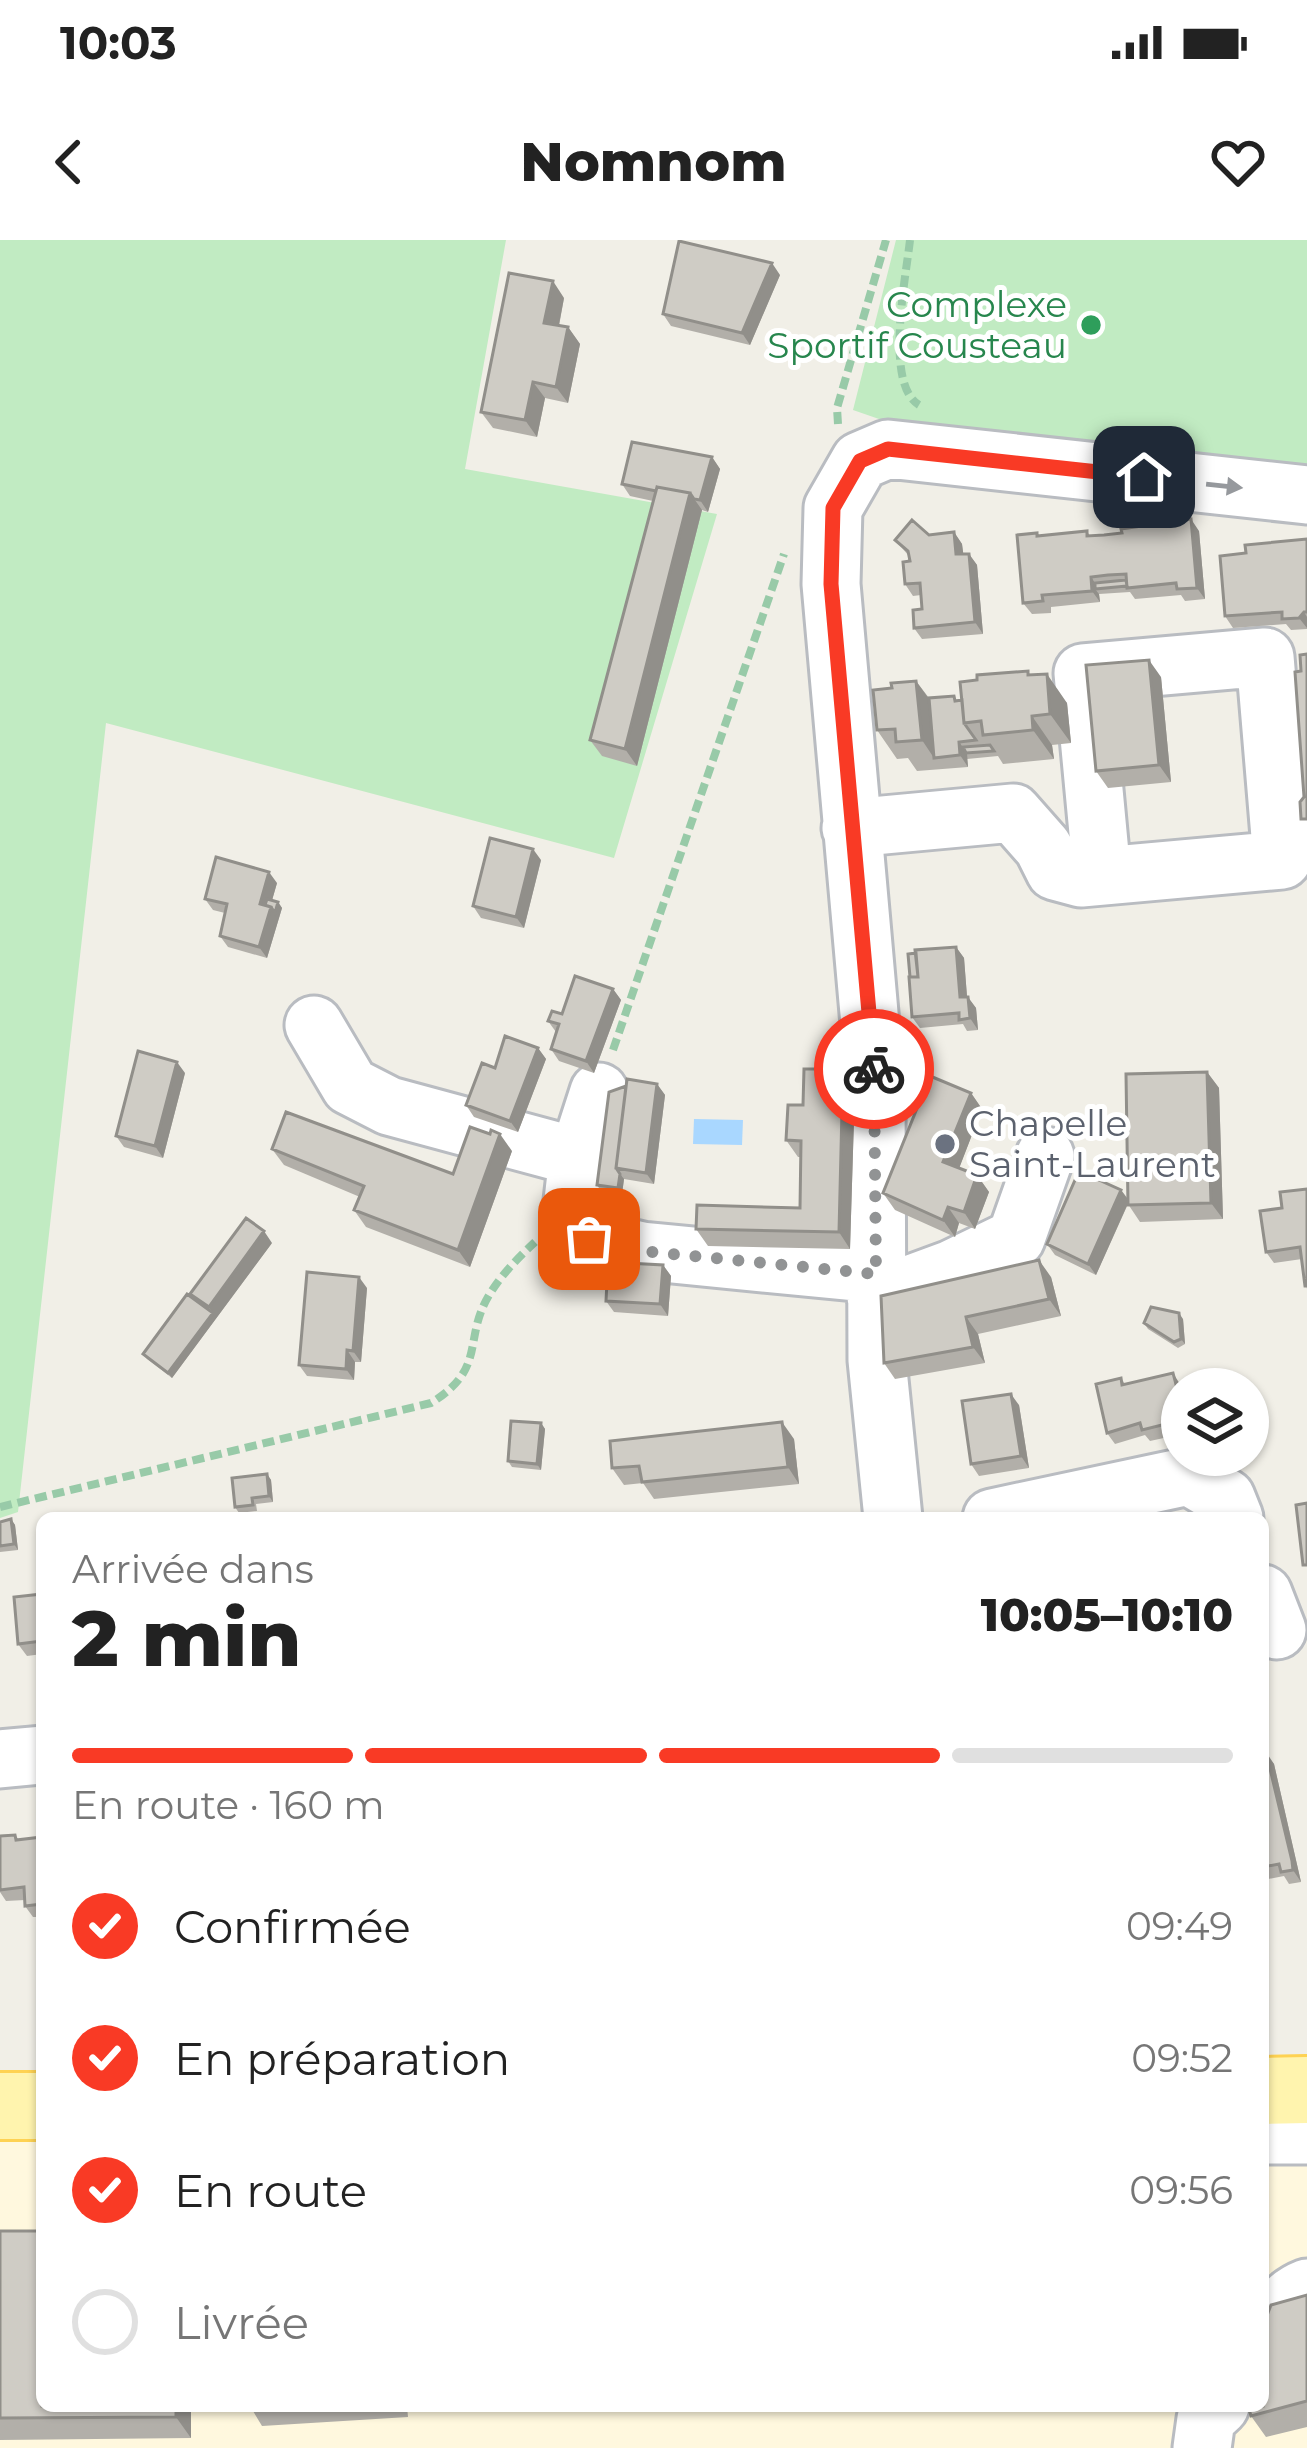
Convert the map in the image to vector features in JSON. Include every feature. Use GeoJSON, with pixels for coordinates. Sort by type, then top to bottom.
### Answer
{"type":"FeatureCollection","features":[{"type":"Feature","properties":{"kind":"main road"},"geometry":{"type":"LineString","coordinates":[[1269,2091],[1307,2090]]}},
{"type":"Feature","properties":{"kind":"main road"},"geometry":{"type":"LineString","coordinates":[[0,2106],[36,2106]]}},
{"type":"Feature","properties":{"kind":"street"},"geometry":{"type":"LineString","coordinates":[[891,1512],[878,1360],[876,1092],[831,584],[846,484],[888,449],[1307,495]]}},
{"type":"Feature","properties":{"kind":"street"},"geometry":{"type":"LineString","coordinates":[[851,828],[1013,813],[1055,871],[1081,878],[1282,860],[1265,657],[1083,673],[1102,875]]}},
{"type":"Feature","properties":{"kind":"street"},"geometry":{"type":"LineString","coordinates":[[314,1024],[350,1086],[389,1106],[578,1157]]}},
{"type":"Feature","properties":{"kind":"street"},"geometry":{"type":"LineString","coordinates":[[599,1091],[578,1157],[571,1218],[589,1239],[642,1251],[876,1285],[952,1269],[1016,1238],[1045,1156]]}},
{"type":"Feature","properties":{"kind":"street"},"geometry":{"type":"LineString","coordinates":[[1020,1512],[1189,1476],[1226,1498],[1232,1512]]}},
{"type":"Feature","properties":{"kind":"street"},"geometry":{"type":"LineString","coordinates":[[0,1759],[36,1756]]}},
{"type":"Feature","properties":{"kind":"street"},"geometry":{"type":"LineString","coordinates":[[1269,2135],[1307,2134]]}},
{"type":"Feature","properties":{"kind":"street"},"geometry":{"type":"LineString","coordinates":[[1269,2331],[1278,2308],[1307,2288]]}},
{"type":"Feature","properties":{"kind":"street"},"geometry":{"type":"LineString","coordinates":[[1202,2448],[1206,2419],[1214,2412]]}},
{"type":"Feature","properties":{"kind":"path"},"geometry":{"type":"LineString","coordinates":[[599,1091],[781,558],[846,484],[837,408],[886,240]]}},
{"type":"Feature","properties":{"kind":"path"},"geometry":{"type":"LineString","coordinates":[[910,240],[898,369],[911,400],[930,411]]}},
{"type":"Feature","properties":{"kind":"path"},"geometry":{"type":"LineString","coordinates":[[0,1507],[431,1402],[457,1387],[467,1369],[490,1293],[532,1245],[571,1218]]}},
{"type":"Feature","properties":{"kind":"shaded area"},"geometry":{"type":"Polygon","coordinates":[[[1307,2119],[1307,2448],[0,2448],[0,2124],[36,2124],[36,2412],[1269,2412],[1269,2120],[1307,2119]]]}},
{"type":"Feature","properties":{"kind":"green space"},"geometry":{"type":"Polygon","coordinates":[[[0,240],[506,240],[465,469],[717,514],[614,858],[106,723],[18,1512],[0,1518],[0,240]]]}},
{"type":"Feature","properties":{"kind":"green space","name":"Complexe Sportif Cousteau"},"geometry":{"type":"Polygon","coordinates":[[[896,240],[1307,240],[1307,479],[905,428],[853,410],[896,240]]]}},
{"type":"Feature","properties":{"kind":"water"},"geometry":{"type":"Polygon","coordinates":[[[694,1119],[743,1120],[742,1145],[693,1144],[694,1119]]]}},
{"type":"Feature","properties":{"kind":"building"},"geometry":{"type":"Polygon","coordinates":[[[679,241],[772,263],[742,333],[663,314],[679,241]]]}},
{"type":"Feature","properties":{"kind":"building"},"geometry":{"type":"Polygon","coordinates":[[[509,273],[553,281],[544,323],[568,327],[556,387],[533,382],[525,420],[481,412],[509,273]]]}},
{"type":"Feature","properties":{"kind":"building"},"geometry":{"type":"Polygon","coordinates":[[[632,442],[712,457],[700,500],[690,493],[622,484],[632,442]]]}},
{"type":"Feature","properties":{"kind":"building"},"geometry":{"type":"Polygon","coordinates":[[[657,487],[690,493],[625,749],[590,740],[657,487]]]}},
{"type":"Feature","properties":{"kind":"building"},"geometry":{"type":"Polygon","coordinates":[[[1191,519],[1197,588],[1177,589],[1176,583],[1127,588],[1126,574],[1108,575],[1091,577],[1092,591],[1042,595],[1043,601],[1023,603],[1017,535],[1087,531],[1087,536],[1104,535],[1191,519]]]}},
{"type":"Feature","properties":{"kind":"building"},"geometry":{"type":"Polygon","coordinates":[[[912,520],[929,535],[954,532],[956,554],[969,554],[975,622],[914,628],[913,610],[922,609],[920,583],[905,584],[903,562],[910,561],[908,551],[895,540],[912,520]]]}},
{"type":"Feature","properties":{"kind":"building"},"geometry":{"type":"Polygon","coordinates":[[[1307,539],[1307,612],[1299,618],[1282,619],[1282,612],[1225,616],[1220,556],[1246,553],[1245,545],[1307,539]]]}},
{"type":"Feature","properties":{"kind":"building"},"geometry":{"type":"Polygon","coordinates":[[[1126,580],[1127,586],[1095,589],[1095,583],[1126,580]]]}},
{"type":"Feature","properties":{"kind":"building"},"geometry":{"type":"Polygon","coordinates":[[[1307,654],[1307,819],[1301,819],[1304,797],[1295,672],[1301,671],[1300,655],[1307,654]]]}},
{"type":"Feature","properties":{"kind":"building"},"geometry":{"type":"Polygon","coordinates":[[[1149,660],[1159,765],[1096,771],[1086,665],[1149,660]]]}},
{"type":"Feature","properties":{"kind":"building"},"geometry":{"type":"Polygon","coordinates":[[[1028,671],[1028,675],[1047,674],[1050,714],[1032,716],[1033,730],[983,735],[981,721],[964,723],[960,682],[977,680],[977,675],[1028,671]]]}},
{"type":"Feature","properties":{"kind":"building"},"geometry":{"type":"Polygon","coordinates":[[[916,681],[922,740],[896,742],[895,729],[877,730],[873,690],[916,681]]]}},
{"type":"Feature","properties":{"kind":"building"},"geometry":{"type":"Polygon","coordinates":[[[954,696],[955,701],[962,700],[964,723],[976,740],[959,742],[960,755],[934,758],[929,698],[954,696]]]}},
{"type":"Feature","properties":{"kind":"building"},"geometry":{"type":"Polygon","coordinates":[[[990,745],[994,751],[966,753],[963,747],[990,745]]]}},
{"type":"Feature","properties":{"kind":"building"},"geometry":{"type":"Polygon","coordinates":[[[490,838],[533,849],[516,917],[473,906],[490,838]]]}},
{"type":"Feature","properties":{"kind":"building"},"geometry":{"type":"Polygon","coordinates":[[[216,857],[269,872],[260,904],[271,907],[259,947],[220,936],[227,904],[205,899],[216,857]]]}},
{"type":"Feature","properties":{"kind":"building"},"geometry":{"type":"Polygon","coordinates":[[[956,947],[960,997],[968,997],[970,1018],[959,1020],[959,1013],[912,1017],[909,977],[918,977],[915,950],[956,947]]]}},
{"type":"Feature","properties":{"kind":"building"},"geometry":{"type":"Polygon","coordinates":[[[916,953],[918,977],[910,977],[908,954],[916,953]]]}},
{"type":"Feature","properties":{"kind":"building"},"geometry":{"type":"Polygon","coordinates":[[[575,976],[613,989],[586,1061],[551,1049],[559,1024],[548,1021],[552,1011],[562,1014],[575,976]]]}},
{"type":"Feature","properties":{"kind":"building"},"geometry":{"type":"Polygon","coordinates":[[[505,1036],[538,1048],[510,1121],[466,1105],[482,1063],[495,1068],[505,1036]]]}},
{"type":"Feature","properties":{"kind":"building"},"geometry":{"type":"Polygon","coordinates":[[[138,1051],[177,1062],[155,1146],[116,1136],[138,1051]]]}},
{"type":"Feature","properties":{"kind":"building"},"geometry":{"type":"Polygon","coordinates":[[[804,1069],[843,1069],[839,1232],[696,1229],[697,1205],[800,1208],[801,1141],[786,1140],[788,1105],[803,1105],[804,1069]]]}},
{"type":"Feature","properties":{"kind":"building"},"geometry":{"type":"Polygon","coordinates":[[[1207,1072],[1211,1203],[1128,1205],[1126,1074],[1207,1072]]]}},
{"type":"Feature","properties":{"kind":"building","name":"Chapelle Saint-Laurent"},"geometry":{"type":"Polygon","coordinates":[[[930,1076],[971,1093],[943,1162],[977,1175],[964,1212],[948,1207],[943,1220],[883,1193],[930,1076]]]}},
{"type":"Feature","properties":{"kind":"building"},"geometry":{"type":"Polygon","coordinates":[[[627,1079],[657,1084],[646,1173],[616,1168],[627,1079]]]}},
{"type":"Feature","properties":{"kind":"building"},"geometry":{"type":"Polygon","coordinates":[[[626,1086],[618,1188],[597,1185],[609,1092],[626,1086]]]}},
{"type":"Feature","properties":{"kind":"building"},"geometry":{"type":"Polygon","coordinates":[[[286,1112],[453,1174],[470,1127],[500,1134],[458,1250],[354,1210],[364,1186],[272,1149],[286,1112]]]}},
{"type":"Feature","properties":{"kind":"building"},"geometry":{"type":"Polygon","coordinates":[[[1079,1171],[1121,1190],[1088,1264],[1047,1244],[1079,1171]]]}},
{"type":"Feature","properties":{"kind":"building"},"geometry":{"type":"Polygon","coordinates":[[[1307,1189],[1305,1286],[1300,1247],[1266,1252],[1260,1211],[1282,1208],[1280,1192],[1307,1189]]]}},
{"type":"Feature","properties":{"kind":"building"},"geometry":{"type":"Polygon","coordinates":[[[246,1218],[264,1231],[209,1307],[190,1294],[246,1218]]]}},
{"type":"Feature","properties":{"kind":"building"},"geometry":{"type":"Polygon","coordinates":[[[1039,1260],[1049,1299],[966,1317],[973,1347],[884,1363],[881,1296],[1039,1260]]]}},
{"type":"Feature","properties":{"kind":"building"},"geometry":{"type":"Polygon","coordinates":[[[608,1262],[663,1265],[660,1304],[606,1301],[608,1262]]]}},
{"type":"Feature","properties":{"kind":"building"},"geometry":{"type":"Polygon","coordinates":[[[307,1272],[359,1277],[353,1351],[347,1350],[346,1369],[299,1365],[307,1272]]]}},
{"type":"Feature","properties":{"kind":"building"},"geometry":{"type":"Polygon","coordinates":[[[187,1294],[213,1313],[168,1373],[143,1354],[187,1294]]]}},
{"type":"Feature","properties":{"kind":"building"},"geometry":{"type":"Polygon","coordinates":[[[1151,1307],[1179,1313],[1181,1339],[1174,1342],[1144,1323],[1151,1307]]]}},
{"type":"Feature","properties":{"kind":"building"},"geometry":{"type":"Polygon","coordinates":[[[1161,1376],[1161,1425],[1142,1430],[1140,1423],[1107,1433],[1096,1384],[1121,1378],[1122,1385],[1161,1376]]]}},
{"type":"Feature","properties":{"kind":"building"},"geometry":{"type":"Polygon","coordinates":[[[1011,1394],[1021,1456],[971,1464],[962,1401],[1011,1394]]]}},
{"type":"Feature","properties":{"kind":"building"},"geometry":{"type":"Polygon","coordinates":[[[511,1421],[541,1423],[537,1464],[508,1461],[511,1421]]]}},
{"type":"Feature","properties":{"kind":"building"},"geometry":{"type":"Polygon","coordinates":[[[782,1422],[788,1467],[642,1482],[639,1466],[612,1468],[610,1441],[782,1422]]]}},
{"type":"Feature","properties":{"kind":"building"},"geometry":{"type":"Polygon","coordinates":[[[267,1474],[269,1496],[252,1498],[253,1505],[235,1507],[232,1478],[267,1474]]]}},
{"type":"Feature","properties":{"kind":"building"},"geometry":{"type":"Polygon","coordinates":[[[1307,1503],[1307,1565],[1303,1565],[1296,1505],[1307,1503]]]}},
{"type":"Feature","properties":{"kind":"building"},"geometry":{"type":"Polygon","coordinates":[[[11,1519],[14,1544],[0,1546],[0,1522],[11,1519]]]}},
{"type":"Feature","properties":{"kind":"building"},"geometry":{"type":"Polygon","coordinates":[[[36,1595],[36,1642],[18,1644],[14,1597],[36,1595]]]}},
{"type":"Feature","properties":{"kind":"building"},"geometry":{"type":"Polygon","coordinates":[[[1269,1765],[1293,1870],[1281,1872],[1279,1864],[1269,1866],[1269,1765]]]}},
{"type":"Feature","properties":{"kind":"building"},"geometry":{"type":"Polygon","coordinates":[[[0,1836],[36,1838],[36,1905],[25,1906],[24,1887],[0,1890],[0,1836]]]}},
{"type":"Feature","properties":{"kind":"building"},"geometry":{"type":"Polygon","coordinates":[[[0,2231],[36,2231],[36,2412],[176,2412],[176,2417],[0,2418],[0,2231]]]}},
{"type":"Feature","properties":{"kind":"building"},"geometry":{"type":"Polygon","coordinates":[[[1307,2295],[1307,2401],[1269,2411],[1269,2310],[1271,2305],[1307,2295]]]}},
{"type":"Feature","properties":{"kind":"way so far"},"geometry":{"type":"LineString","coordinates":[[589,1239],[642,1251],[876,1274],[874,1069]]}},
{"type":"Feature","properties":{"kind":"place","name":"Complexe Sportif Cousteau"},"geometry":{"type":"Point","coordinates":[1091,325]}},
{"type":"Feature","properties":{"kind":"place","name":"Chapelle Saint-Laurent"},"geometry":{"type":"Point","coordinates":[945,1144]}},
{"type":"Feature","properties":{"kind":"route"},"geometry":{"type":"LineString","coordinates":[[874,1069],[831,584],[833,508],[860,461],[888,449],[1144,477]]}}]}
